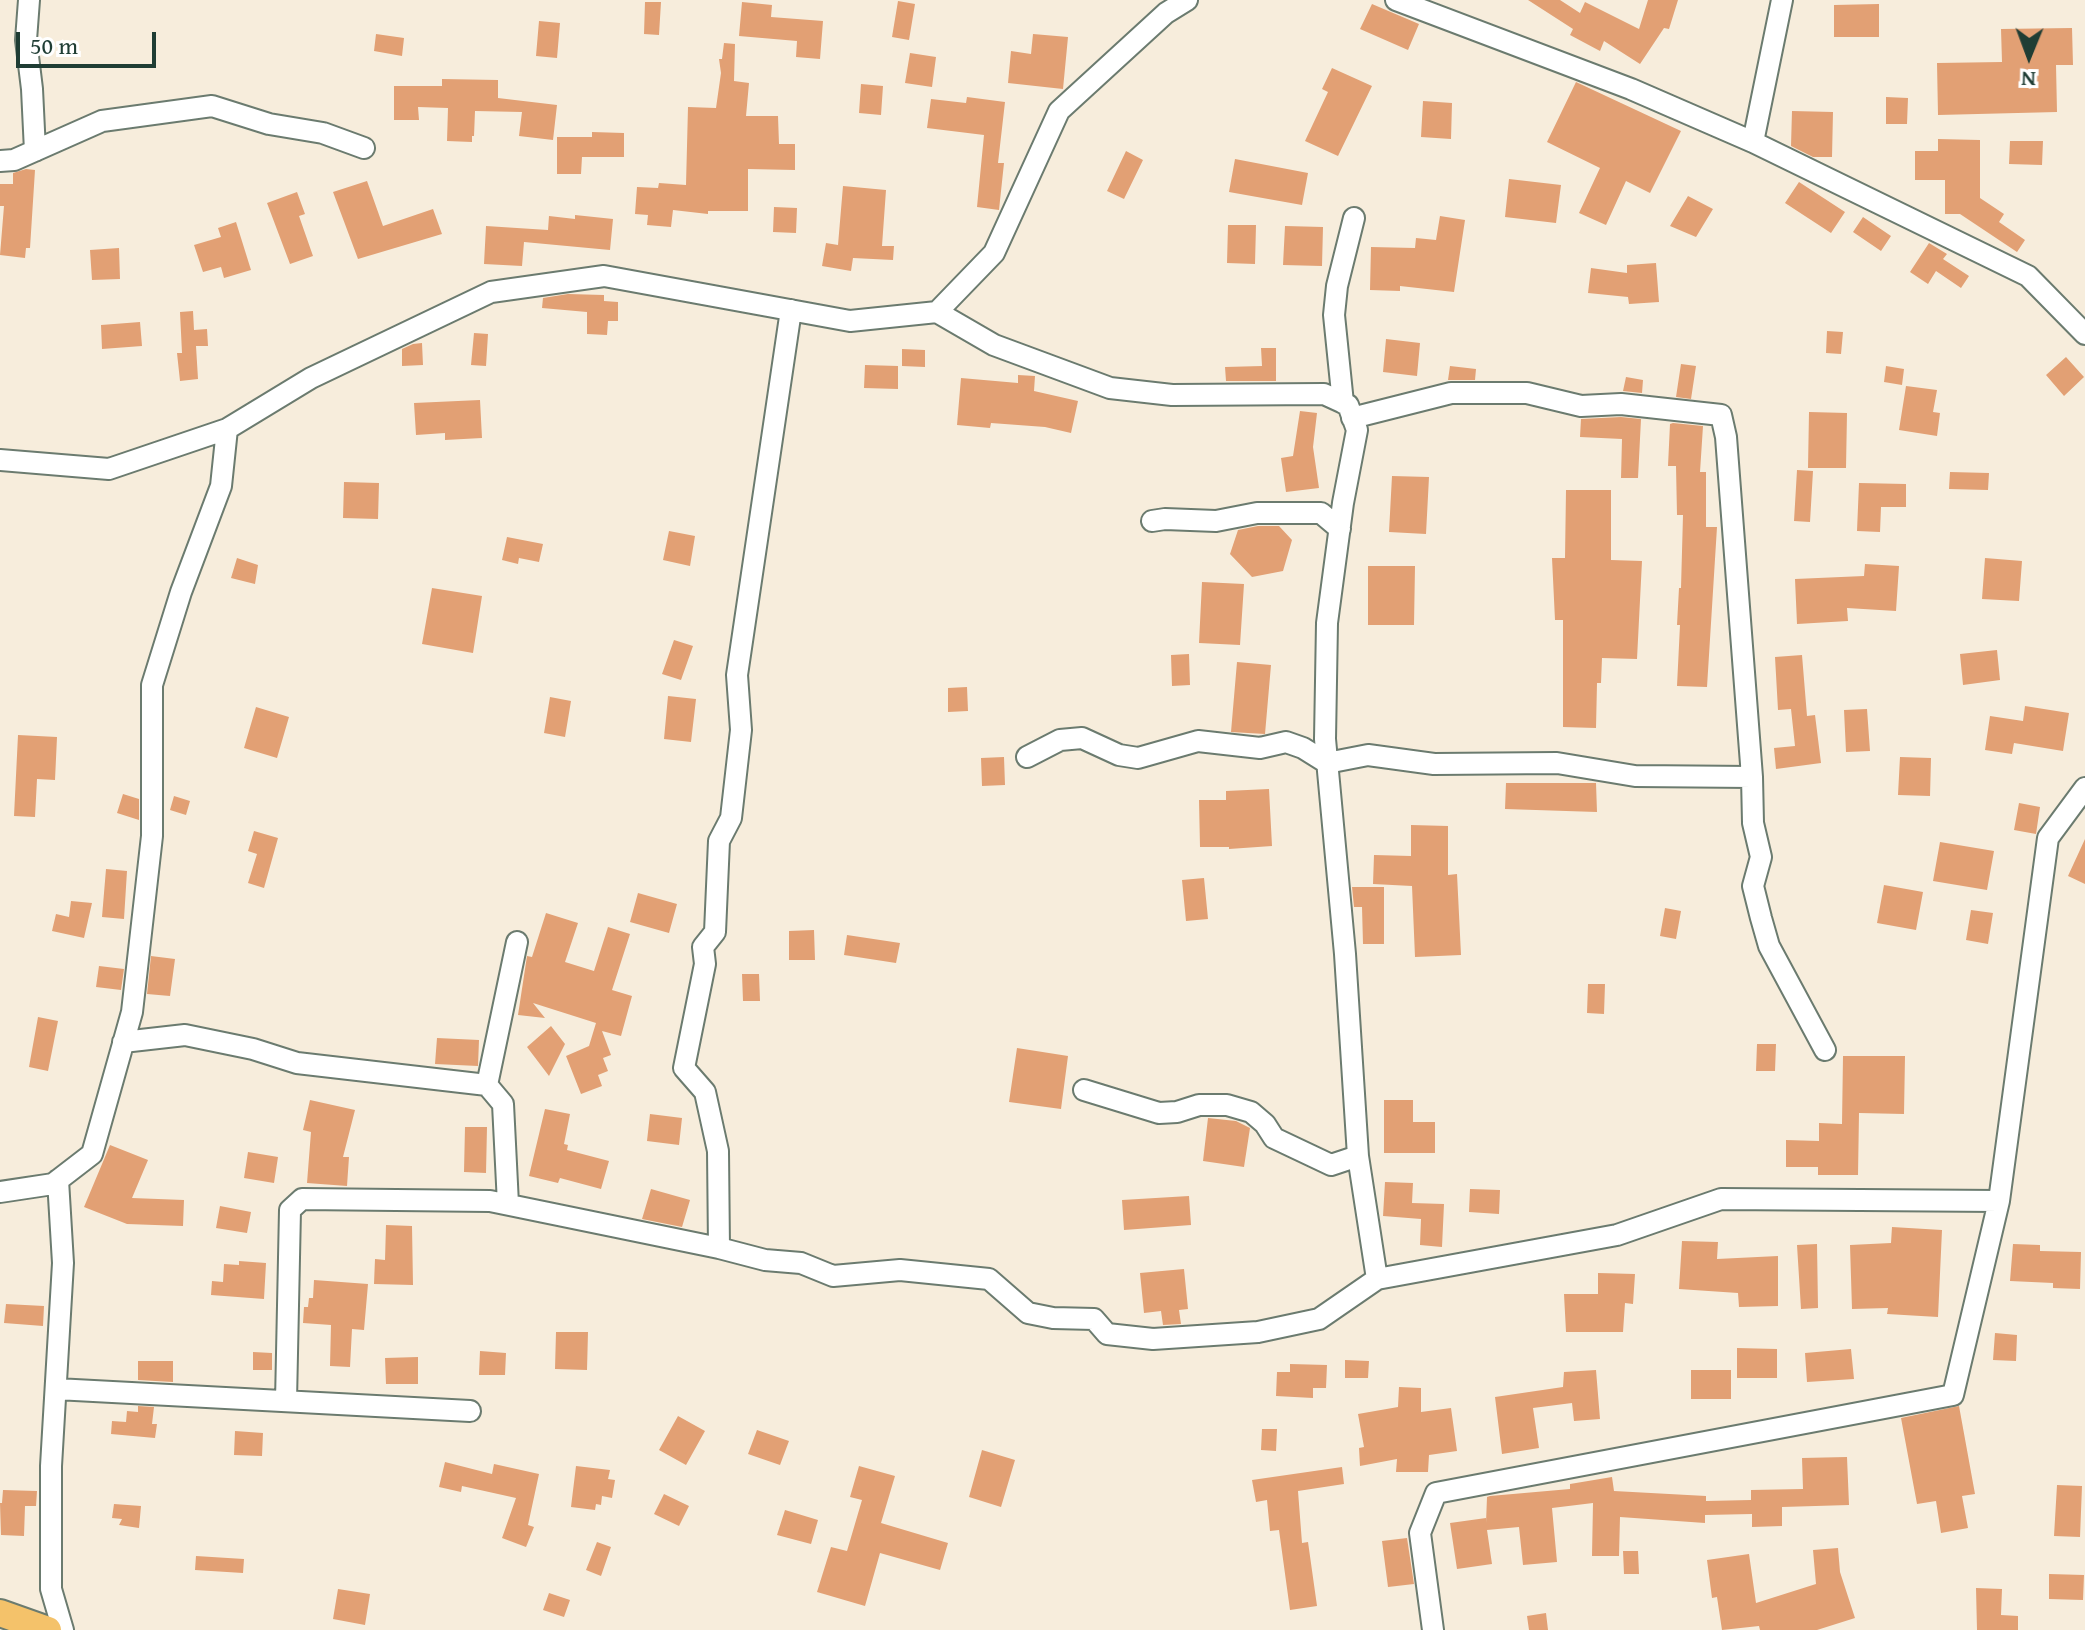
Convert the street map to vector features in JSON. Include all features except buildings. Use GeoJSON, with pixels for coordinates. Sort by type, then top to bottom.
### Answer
{"type":"FeatureCollection","features":[{"type":"Feature","properties":{"kind":"main road"},"geometry":{"type":"LineString","coordinates":[[0,1613],[48,1630]]}},
{"type":"Feature","properties":{"kind":"street"},"geometry":{"type":"LineString","coordinates":[[29,0],[26,40],[35,151]]}},
{"type":"Feature","properties":{"kind":"street"},"geometry":{"type":"LineString","coordinates":[[937,312],[994,253],[1059,111],[1166,13],[1187,0]]}},
{"type":"Feature","properties":{"kind":"street"},"geometry":{"type":"LineString","coordinates":[[1396,0],[1631,89],[1753,142],[2028,276],[2085,334]]}},
{"type":"Feature","properties":{"kind":"street"},"geometry":{"type":"LineString","coordinates":[[1753,142],[1782,0]]}},
{"type":"Feature","properties":{"kind":"street"},"geometry":{"type":"LineString","coordinates":[[0,161],[14,160],[102,121],[212,106],[269,124],[323,133],[364,148]]}},
{"type":"Feature","properties":{"kind":"street"},"geometry":{"type":"LineString","coordinates":[[1354,218],[1337,286],[1334,315],[1348,410],[1357,430],[1327,623],[1327,763],[1345,954],[1358,1156],[1377,1279]]}},
{"type":"Feature","properties":{"kind":"street"},"geometry":{"type":"LineString","coordinates":[[0,460],[109,469],[227,429],[311,378],[491,292],[604,276],[850,321],[937,312],[994,345],[1110,388],[1172,395],[1324,394],[1348,410],[1451,393],[1527,393],[1581,406],[1621,404],[1721,415],[1726,437],[1739,628],[1751,736],[1753,823],[1761,857],[1753,886],[1769,946],[1825,1050]]}},
{"type":"Feature","properties":{"kind":"street"},"geometry":{"type":"LineString","coordinates":[[719,1248],[718,1151],[705,1092],[684,1068],[705,964],[703,947],[715,932],[719,841],[731,818],[741,730],[737,675],[791,310]]}},
{"type":"Feature","properties":{"kind":"street"},"geometry":{"type":"LineString","coordinates":[[0,1192],[53,1184],[92,1154],[132,1012],[152,836],[152,685],[181,592],[221,486],[227,429]]}},
{"type":"Feature","properties":{"kind":"street"},"geometry":{"type":"LineString","coordinates":[[1152,521],[1216,521],[1257,513],[1321,513],[1340,529]]}},
{"type":"Feature","properties":{"kind":"street"},"geometry":{"type":"LineString","coordinates":[[1027,757],[1060,740],[1082,738],[1119,755],[1138,758],[1198,741],[1260,748],[1286,742],[1303,748],[1327,763],[1368,755],[1434,764],[1557,763],[1635,776],[1752,777]]}},
{"type":"Feature","properties":{"kind":"street"},"geometry":{"type":"LineString","coordinates":[[1433,1630],[1420,1533],[1436,1493],[1953,1395],[1999,1201],[2048,838],[2085,788]]}},
{"type":"Feature","properties":{"kind":"street"},"geometry":{"type":"LineString","coordinates":[[487,1085],[517,942]]}},
{"type":"Feature","properties":{"kind":"street"},"geometry":{"type":"LineString","coordinates":[[123,1042],[185,1035],[253,1049],[297,1063],[487,1085],[503,1104],[508,1204]]}},
{"type":"Feature","properties":{"kind":"street"},"geometry":{"type":"LineString","coordinates":[[1084,1090],[1159,1113],[1177,1112],[1199,1105],[1227,1105],[1251,1112],[1265,1124],[1274,1138],[1331,1165],[1358,1156]]}},
{"type":"Feature","properties":{"kind":"street"},"geometry":{"type":"LineString","coordinates":[[58,1180],[63,1263],[51,1466],[51,1589],[63,1630]]}},
{"type":"Feature","properties":{"kind":"street"},"geometry":{"type":"LineString","coordinates":[[286,1401],[290,1210],[302,1199],[490,1201],[765,1260],[801,1263],[833,1276],[900,1270],[989,1279],[1028,1313],[1053,1318],[1094,1319],[1107,1334],[1153,1339],[1258,1332],[1319,1319],[1377,1279],[1617,1235],[1721,1199],[1999,1201]]}},
{"type":"Feature","properties":{"kind":"street"},"geometry":{"type":"LineString","coordinates":[[56,1389],[470,1411]]}}]}
